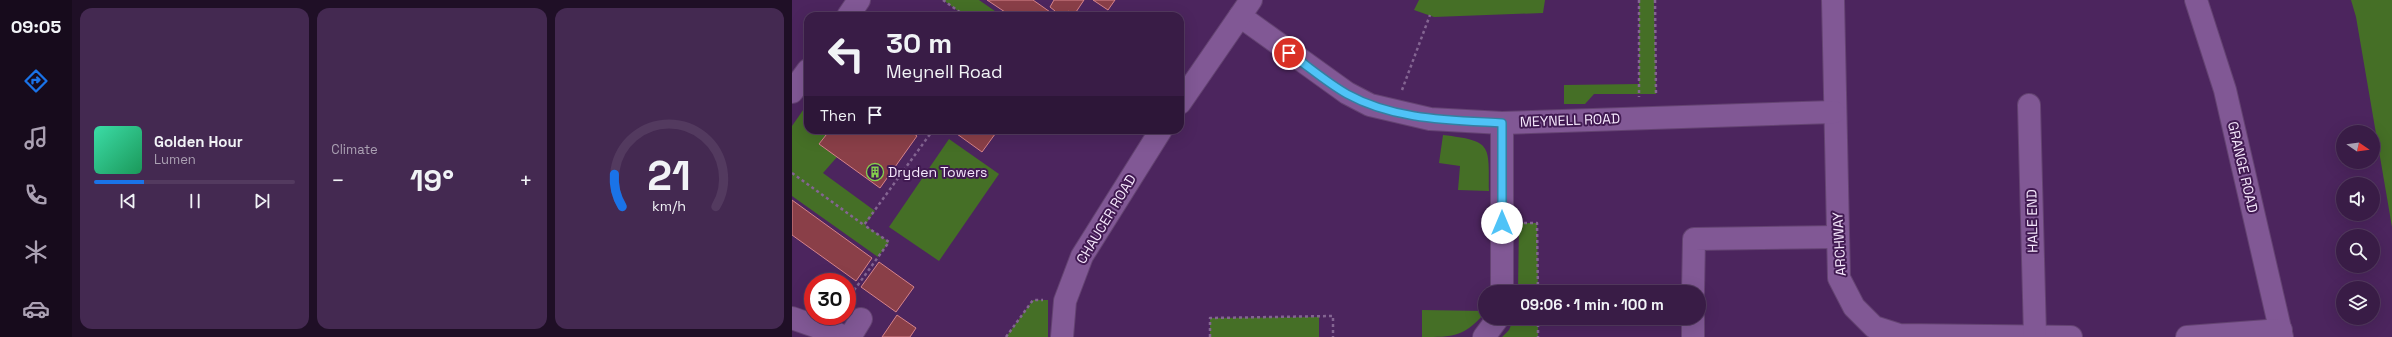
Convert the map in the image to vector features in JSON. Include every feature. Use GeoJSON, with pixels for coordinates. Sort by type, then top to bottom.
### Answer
{"type":"FeatureCollection","features":[{"type":"Feature","properties":{"kind":"street"},"geometry":{"type":"LineString","coordinates":[[851,12],[859,0]]}},
{"type":"Feature","properties":{"kind":"street","name":"ARCHWAY"},"geometry":{"type":"LineString","coordinates":[[1833,0],[1834,112],[1839,278],[1854,307],[1874,327],[1899,335],[2071,337]]}},
{"type":"Feature","properties":{"kind":"street","name":"GRANGE ROAD"},"geometry":{"type":"LineString","coordinates":[[2196,0],[2225,90],[2282,334]]}},
{"type":"Feature","properties":{"kind":"street"},"geometry":{"type":"LineString","coordinates":[[1184,97],[1246,8]]}},
{"type":"Feature","properties":{"kind":"street","name":"MEYNELL ROAD"},"geometry":{"type":"LineString","coordinates":[[1246,8],[1347,94],[1370,104],[1430,119],[1502,123],[1834,112]]}},
{"type":"Feature","properties":{"kind":"street"},"geometry":{"type":"LineString","coordinates":[[792,92],[804,76]]}},
{"type":"Feature","properties":{"kind":"street","name":"HALE END"},"geometry":{"type":"LineString","coordinates":[[2029,105],[2035,336]]}},
{"type":"Feature","properties":{"kind":"street"},"geometry":{"type":"LineString","coordinates":[[1502,123],[1502,285]]}},
{"type":"Feature","properties":{"kind":"street","name":"CHAUCER ROAD"},"geometry":{"type":"LineString","coordinates":[[1062,337],[1065,301],[1082,256],[1158,134]]}},
{"type":"Feature","properties":{"kind":"street"},"geometry":{"type":"LineString","coordinates":[[1694,285],[1694,239],[1838,237]]}},
{"type":"Feature","properties":{"kind":"street"},"geometry":{"type":"LineString","coordinates":[[792,318],[846,337]]}},
{"type":"Feature","properties":{"kind":"street"},"geometry":{"type":"LineString","coordinates":[[1484,337],[1493,325]]}},
{"type":"Feature","properties":{"kind":"street"},"geometry":{"type":"LineString","coordinates":[[1693,325],[1693,337]]}},
{"type":"Feature","properties":{"kind":"street"},"geometry":{"type":"LineString","coordinates":[[2187,337],[2282,334]]}},
{"type":"Feature","properties":{"kind":"path"},"geometry":{"type":"LineString","coordinates":[[943,0],[960,12]]}},
{"type":"Feature","properties":{"kind":"path"},"geometry":{"type":"LineString","coordinates":[[1639,0],[1648,118]]}},
{"type":"Feature","properties":{"kind":"path"},"geometry":{"type":"LineString","coordinates":[[1648,118],[1655,0]]}},
{"type":"Feature","properties":{"kind":"path"},"geometry":{"type":"LineString","coordinates":[[1394,111],[1430,15]]}},
{"type":"Feature","properties":{"kind":"path"},"geometry":{"type":"LineString","coordinates":[[864,225],[930,134]]}},
{"type":"Feature","properties":{"kind":"path"},"geometry":{"type":"LineString","coordinates":[[792,173],[889,242],[856,288]]}},
{"type":"Feature","properties":{"kind":"path"},"geometry":{"type":"LineString","coordinates":[[1502,223],[1537,223],[1538,285]]}},
{"type":"Feature","properties":{"kind":"path"},"geometry":{"type":"LineString","coordinates":[[1006,337],[1033,300],[1065,301]]}},
{"type":"Feature","properties":{"kind":"path"},"geometry":{"type":"LineString","coordinates":[[1210,337],[1210,318],[1333,316],[1334,337]]}},
{"type":"Feature","properties":{"kind":"path"},"geometry":{"type":"LineString","coordinates":[[1538,325],[1538,337]]}},
{"type":"Feature","properties":{"kind":"green space"},"geometry":{"type":"Polygon","coordinates":[[[943,0],[979,0],[996,12],[960,12],[943,0]]]}},
{"type":"Feature","properties":{"kind":"green space"},"geometry":{"type":"Polygon","coordinates":[[[1419,0],[1545,0],[1543,13],[1434,17],[1414,10],[1419,0]]]}},
{"type":"Feature","properties":{"kind":"green space"},"geometry":{"type":"Polygon","coordinates":[[[1639,0],[1654,0],[1656,94],[1594,94],[1585,104],[1564,104],[1564,85],[1639,84],[1639,0]]]}},
{"type":"Feature","properties":{"kind":"green space"},"geometry":{"type":"Polygon","coordinates":[[[2351,0],[2392,0],[2392,227],[2380,157],[2380,125],[2375,125],[2356,17],[2351,0]]]}},
{"type":"Feature","properties":{"kind":"green space"},"geometry":{"type":"Polygon","coordinates":[[[804,109],[804,134],[827,134],[819,144],[837,157],[823,173],[875,211],[865,225],[889,242],[878,257],[792,196],[792,126],[804,109]]]}},
{"type":"Feature","properties":{"kind":"green space"},"geometry":{"type":"Polygon","coordinates":[[[1443,135],[1471,140],[1479,143],[1484,148],[1489,163],[1489,191],[1458,190],[1460,166],[1439,163],[1443,135]]]}},
{"type":"Feature","properties":{"kind":"green space"},"geometry":{"type":"Polygon","coordinates":[[[949,139],[999,174],[939,261],[889,227],[949,139]]]}},
{"type":"Feature","properties":{"kind":"green space"},"geometry":{"type":"Polygon","coordinates":[[[1519,223],[1537,223],[1538,285],[1518,285],[1519,223]]]}},
{"type":"Feature","properties":{"kind":"green space"},"geometry":{"type":"Polygon","coordinates":[[[1033,300],[1048,300],[1048,337],[1006,337],[1033,300]]]}},
{"type":"Feature","properties":{"kind":"green space"},"geometry":{"type":"Polygon","coordinates":[[[1422,310],[1478,311],[1478,320],[1464,331],[1450,336],[1422,337],[1422,310]]]}},
{"type":"Feature","properties":{"kind":"green space"},"geometry":{"type":"Polygon","coordinates":[[[1319,317],[1319,337],[1210,337],[1210,318],[1319,317]]]}},
{"type":"Feature","properties":{"kind":"green space"},"geometry":{"type":"Polygon","coordinates":[[[1511,325],[1538,325],[1538,337],[1502,337],[1509,330],[1511,325]]]}},
{"type":"Feature","properties":{"kind":"building"},"geometry":{"type":"Polygon","coordinates":[[[987,0],[1033,0],[1050,12],[1005,12],[987,0]]]}},
{"type":"Feature","properties":{"kind":"building"},"geometry":{"type":"Polygon","coordinates":[[[1054,0],[1084,0],[1076,12],[1054,12],[1050,7],[1054,0]]]}},
{"type":"Feature","properties":{"kind":"building"},"geometry":{"type":"Polygon","coordinates":[[[1093,0],[1115,0],[1108,10],[1093,0]]]}},
{"type":"Feature","properties":{"kind":"building","name":"Dryden Towers"},"geometry":{"type":"Polygon","coordinates":[[[827,134],[914,134],[917,136],[880,188],[819,144],[827,134]]]}},
{"type":"Feature","properties":{"kind":"building"},"geometry":{"type":"Polygon","coordinates":[[[957,134],[995,134],[982,152],[957,134]]]}},
{"type":"Feature","properties":{"kind":"building"},"geometry":{"type":"Polygon","coordinates":[[[792,200],[872,258],[856,281],[856,273],[845,273],[792,235],[792,200]]]}},
{"type":"Feature","properties":{"kind":"building"},"geometry":{"type":"Polygon","coordinates":[[[879,262],[914,287],[896,312],[861,287],[879,262]]]}},
{"type":"Feature","properties":{"kind":"building"},"geometry":{"type":"Polygon","coordinates":[[[897,315],[916,328],[910,337],[882,337],[897,315]]]}},
{"type":"Feature","properties":{"kind":"place","name":"Dryden Towers"},"geometry":{"type":"Point","coordinates":[875,172]}},
{"type":"Feature","properties":{"kind":"route"},"geometry":{"type":"LineString","coordinates":[[1289,53],[1347,94],[1370,104],[1401,113],[1430,119],[1502,123],[1502,223]]}}]}
